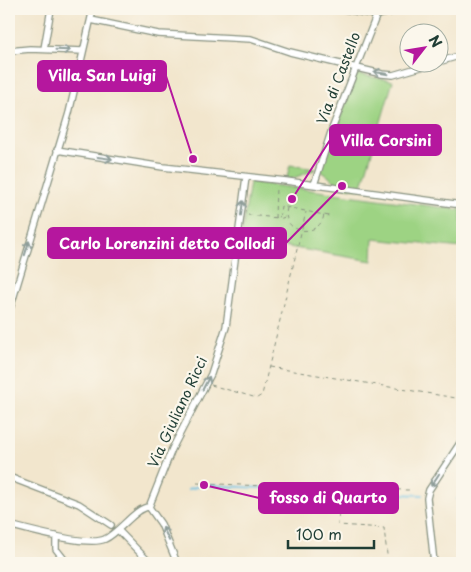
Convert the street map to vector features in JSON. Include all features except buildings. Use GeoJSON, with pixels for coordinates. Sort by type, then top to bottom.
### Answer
{"type":"FeatureCollection","features":[{"type":"Feature","properties":{"kind":"street"},"geometry":{"type":"LineString","coordinates":[[44,49],[51,9]]}},
{"type":"Feature","properties":{"kind":"street"},"geometry":{"type":"LineString","coordinates":[[9,312],[69,113],[93,9]]}},
{"type":"Feature","properties":{"kind":"street"},"geometry":{"type":"LineString","coordinates":[[344,9],[378,12],[407,9]]}},
{"type":"Feature","properties":{"kind":"street","name":"Via di Castello"},"geometry":{"type":"LineString","coordinates":[[314,185],[355,67],[378,12]]}},
{"type":"Feature","properties":{"kind":"street"},"geometry":{"type":"LineString","coordinates":[[91,20],[158,34],[251,39],[290,52],[382,74],[393,75],[403,72]]}},
{"type":"Feature","properties":{"kind":"street"},"geometry":{"type":"LineString","coordinates":[[9,51],[44,49],[83,51]]}},
{"type":"Feature","properties":{"kind":"street"},"geometry":{"type":"LineString","coordinates":[[448,59],[462,55]]}},
{"type":"Feature","properties":{"kind":"street"},"geometry":{"type":"LineString","coordinates":[[57,150],[163,167],[286,181],[462,205]]}},
{"type":"Feature","properties":{"kind":"street","name":"Via Giuliano Ricci"},"geometry":{"type":"LineString","coordinates":[[149,507],[172,449],[214,365],[228,318],[246,177]]}},
{"type":"Feature","properties":{"kind":"street"},"geometry":{"type":"LineString","coordinates":[[434,563],[427,498],[429,490],[462,440]]}},
{"type":"Feature","properties":{"kind":"street"},"geometry":{"type":"LineString","coordinates":[[9,477],[79,504],[111,525]]}},
{"type":"Feature","properties":{"kind":"street"},"geometry":{"type":"LineString","coordinates":[[9,525],[56,536],[97,541],[106,539],[140,510],[149,507],[161,524],[177,563]]}},
{"type":"Feature","properties":{"kind":"street"},"geometry":{"type":"LineString","coordinates":[[118,530],[150,563]]}},
{"type":"Feature","properties":{"kind":"street"},"geometry":{"type":"LineString","coordinates":[[56,536],[57,551],[67,563]]}},
{"type":"Feature","properties":{"kind":"path"},"geometry":{"type":"LineString","coordinates":[[275,218],[276,187]]}},
{"type":"Feature","properties":{"kind":"path"},"geometry":{"type":"LineString","coordinates":[[279,218],[281,206],[329,216]]}},
{"type":"Feature","properties":{"kind":"path"},"geometry":{"type":"LineString","coordinates":[[288,208],[286,217],[293,228],[301,230],[312,230],[320,226],[324,216]]}},
{"type":"Feature","properties":{"kind":"path"},"geometry":{"type":"LineString","coordinates":[[206,383],[257,398],[262,395],[306,212]]}},
{"type":"Feature","properties":{"kind":"path"},"geometry":{"type":"LineString","coordinates":[[247,215],[275,218],[286,217]]}},
{"type":"Feature","properties":{"kind":"path"},"geometry":{"type":"LineString","coordinates":[[268,367],[462,399]]}},
{"type":"Feature","properties":{"kind":"path"},"geometry":{"type":"LineString","coordinates":[[197,484],[410,490]]}},
{"type":"Feature","properties":{"kind":"path"},"geometry":{"type":"LineString","coordinates":[[341,489],[338,525],[384,528],[388,563]]}},
{"type":"Feature","properties":{"kind":"green space"},"geometry":{"type":"Polygon","coordinates":[[[357,74],[393,81],[361,189],[342,187],[320,170],[357,74]]]}},
{"type":"Feature","properties":{"kind":"green space"},"geometry":{"type":"Polygon","coordinates":[[[290,165],[315,169],[286,181],[290,165]]]}},
{"type":"Feature","properties":{"kind":"green space"},"geometry":{"type":"Polygon","coordinates":[[[250,182],[461,210],[462,248],[373,239],[372,261],[241,239],[250,182]]]}},
{"type":"Feature","properties":{"kind":"waterway"},"geometry":{"type":"LineString","coordinates":[[188,489],[204,485],[339,492]]}},
{"type":"Feature","properties":{"kind":"waterway"},"geometry":{"type":"LineString","coordinates":[[344,492],[422,495]]}},
{"type":"Feature","properties":{"kind":"waterway"},"geometry":{"type":"LineString","coordinates":[[457,499],[462,499]]}},
{"type":"Feature","properties":{"kind":"place","name":"Villa San Luigi"},"geometry":{"type":"Point","coordinates":[193,159]}},
{"type":"Feature","properties":{"kind":"place","name":"Carlo Lorenzini detto Collodi"},"geometry":{"type":"Point","coordinates":[342,186]}},
{"type":"Feature","properties":{"kind":"place","name":"Villa Corsini"},"geometry":{"type":"Point","coordinates":[292,199]}},
{"type":"Feature","properties":{"kind":"place","name":"fosso di Quarto"},"geometry":{"type":"Point","coordinates":[204,485]}}]}
